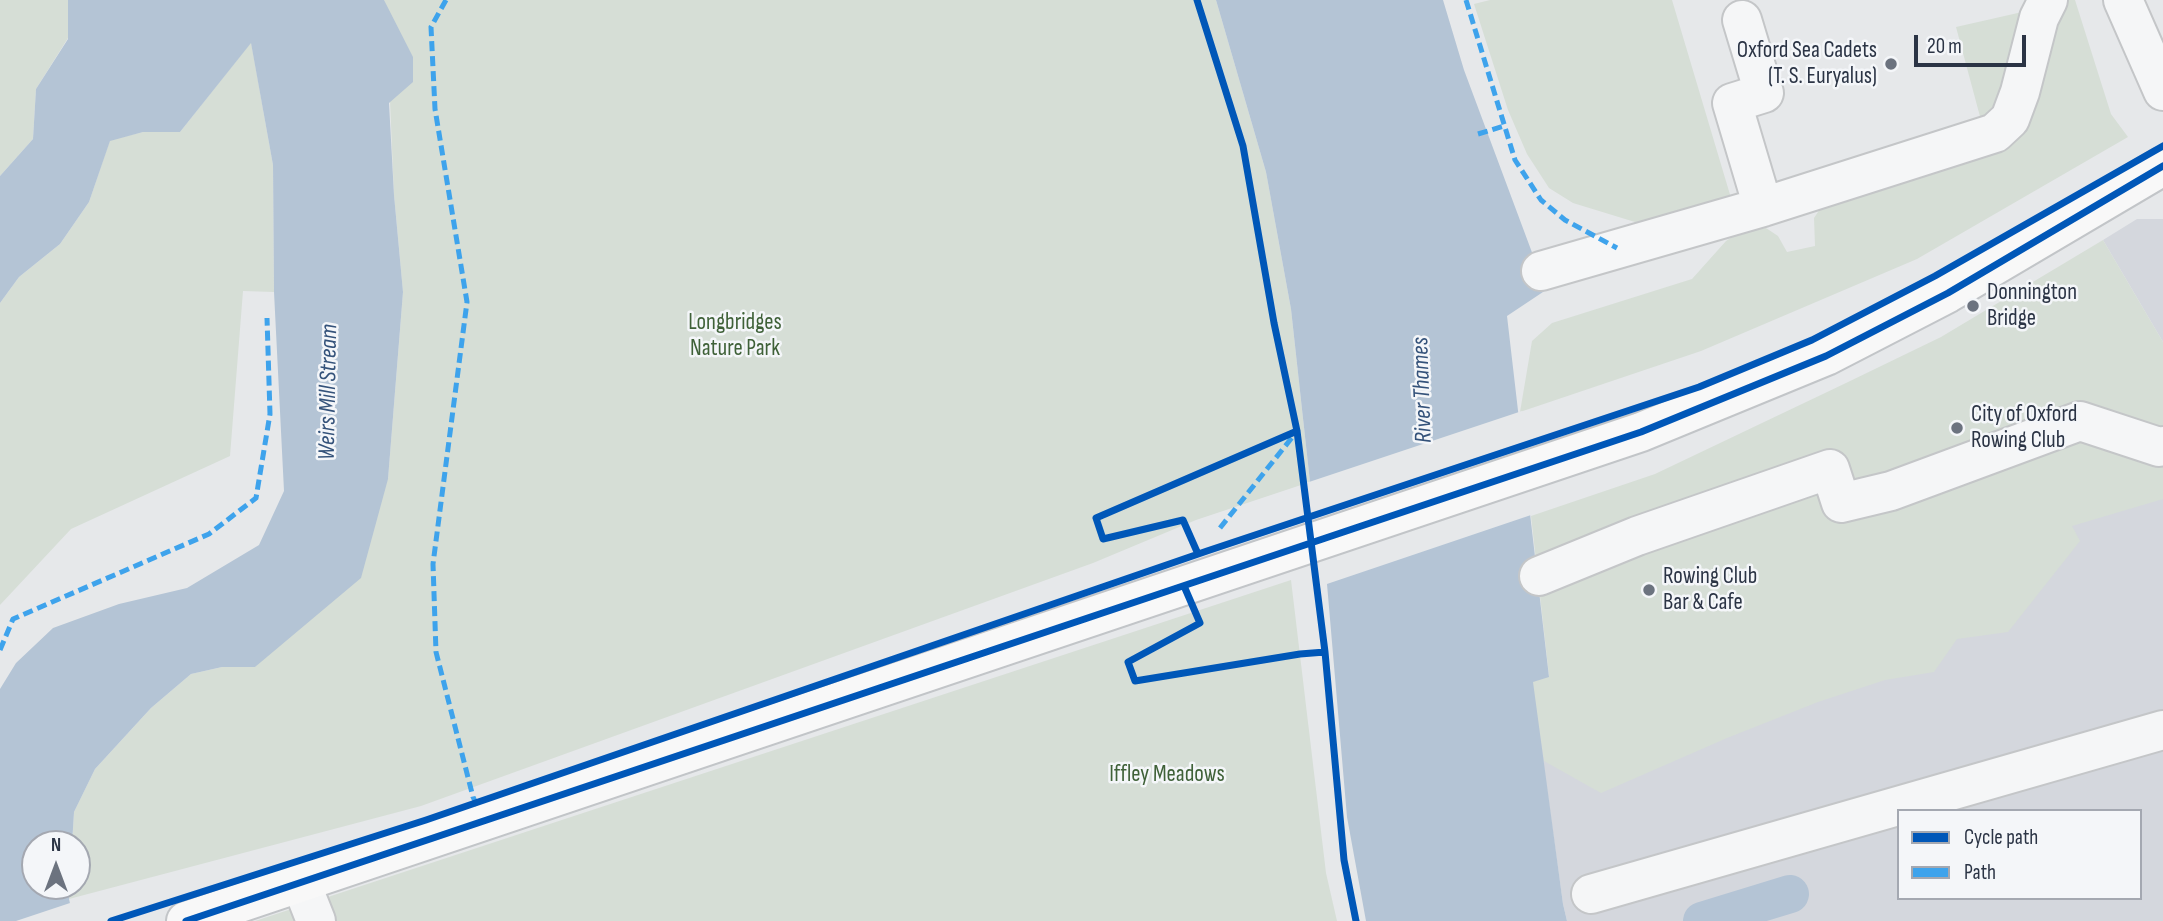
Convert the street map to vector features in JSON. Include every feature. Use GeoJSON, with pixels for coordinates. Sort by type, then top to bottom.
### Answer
{"type":"FeatureCollection","features":[{"type":"Feature","properties":{"kind":"main road"},"geometry":{"type":"LineString","coordinates":[[186,921],[1641,432],[1826,356],[1948,293],[2163,166]]}},
{"type":"Feature","properties":{"kind":"street"},"geometry":{"type":"LineString","coordinates":[[1541,271],[1749,210],[1995,133],[2010,119],[2020,92],[2039,18],[2049,0]]}},
{"type":"Feature","properties":{"kind":"street"},"geometry":{"type":"LineString","coordinates":[[2123,0],[2163,91]]}},
{"type":"Feature","properties":{"kind":"street"},"geometry":{"type":"LineString","coordinates":[[1742,20],[1764,93],[1732,103],[1749,210]]}},
{"type":"Feature","properties":{"kind":"street"},"geometry":{"type":"LineString","coordinates":[[1539,576],[1637,536],[1830,469],[1841,503],[1891,491],[2080,421],[2163,446]]}},
{"type":"Feature","properties":{"kind":"street"},"geometry":{"type":"LineString","coordinates":[[1591,894],[2163,730]]}},
{"type":"Feature","properties":{"kind":"street"},"geometry":{"type":"LineString","coordinates":[[301,883],[316,921]]}},
{"type":"Feature","properties":{"kind":"shaded area"},"geometry":{"type":"Polygon","coordinates":[[[2137,219],[2163,219],[2163,342],[2103,240],[2137,219]]]}},
{"type":"Feature","properties":{"kind":"shaded area"},"geometry":{"type":"Polygon","coordinates":[[[2163,492],[2163,921],[1567,921],[1532,682],[2163,492]]]}},
{"type":"Feature","properties":{"kind":"green space"},"geometry":{"type":"Polygon","coordinates":[[[0,0],[68,0],[68,38],[36,89],[33,139],[0,176],[0,0]]]}},
{"type":"Feature","properties":{"kind":"green space","name":"Longbridges Nature Park"},"geometry":{"type":"Polygon","coordinates":[[[384,0],[1216,0],[1266,172],[1291,309],[1310,482],[1196,520],[1093,563],[421,806],[91,893],[91,830],[73,830],[74,812],[95,769],[151,708],[191,674],[222,667],[255,667],[388,479],[403,292],[394,195],[384,0]]]}},
{"type":"Feature","properties":{"kind":"green space"},"geometry":{"type":"Polygon","coordinates":[[[1490,0],[1672,0],[1731,198],[1648,226],[1573,203],[1549,188],[1527,154],[1508,110],[1474,4],[1490,0]]]}},
{"type":"Feature","properties":{"kind":"green space"},"geometry":{"type":"Polygon","coordinates":[[[2068,0],[2075,0],[2111,114],[2128,137],[1917,259],[1701,351],[1520,412],[1532,341],[1552,323],[1692,279],[1726,241],[1741,231],[1766,228],[1778,236],[1787,252],[1815,246],[1814,218],[1822,206],[2006,145],[2050,10],[2068,0]]]}},
{"type":"Feature","properties":{"kind":"green space"},"geometry":{"type":"Polygon","coordinates":[[[2031,10],[2014,86],[1982,124],[1956,27],[2031,10]]]}},
{"type":"Feature","properties":{"kind":"green space"},"geometry":{"type":"Polygon","coordinates":[[[251,42],[273,165],[274,292],[243,291],[230,456],[71,529],[0,605],[0,303],[19,277],[60,244],[89,202],[110,140],[143,132],[180,132],[251,42]]]}},
{"type":"Feature","properties":{"kind":"green space","name":"City of Oxford Rowing Club"},"geometry":{"type":"Polygon","coordinates":[[[2103,240],[2163,342],[2163,499],[2072,526],[2080,541],[2008,632],[1957,639],[1934,672],[1885,680],[1818,702],[1601,793],[1544,761],[1532,682],[1549,676],[1531,516],[1655,474],[1846,383],[1941,337],[2103,240]]]}},
{"type":"Feature","properties":{"kind":"green space","name":"Iffley Meadows"},"geometry":{"type":"Polygon","coordinates":[[[1291,580],[1326,873],[1337,921],[255,921],[1291,580]]]}},
{"type":"Feature","properties":{"kind":"water","name":"Weirs Mill Stream"},"geometry":{"type":"Polygon","coordinates":[[[68,0],[384,0],[413,57],[413,82],[389,103],[403,292],[388,479],[361,578],[255,667],[222,667],[191,674],[151,708],[95,769],[74,812],[73,830],[21,830],[21,900],[69,900],[74,921],[0,921],[0,689],[16,663],[53,628],[119,604],[187,588],[259,545],[284,491],[274,292],[273,165],[251,43],[180,132],[143,132],[110,141],[89,202],[60,244],[19,277],[0,303],[0,176],[33,139],[36,89],[68,39],[68,0]]]}},
{"type":"Feature","properties":{"kind":"water","name":"River Thames"},"geometry":{"type":"Polygon","coordinates":[[[1216,0],[1443,0],[1464,70],[1546,290],[1507,316],[1549,677],[1533,682],[1567,921],[1366,921],[1347,817],[1327,584],[1310,482],[1291,309],[1266,172],[1216,0]]]}},
{"type":"Feature","properties":{"kind":"pier"},"geometry":{"type":"Polygon","coordinates":[[[1522,411],[1534,514],[1324,585],[1306,483],[1522,411]]]}},
{"type":"Feature","properties":{"kind":"pier"},"geometry":{"type":"Polygon","coordinates":[[[73,902],[77,921],[16,921],[73,902]]]}},
{"type":"Feature","properties":{"kind":"waterway"},"geometry":{"type":"LineString","coordinates":[[1702,921],[1790,894]]}},
{"type":"Feature","properties":{"kind":"marked path"},"geometry":{"type":"LineString","coordinates":[[446,0],[431,27],[435,109],[467,302],[433,564],[436,652],[473,797],[478,807]]}},
{"type":"Feature","properties":{"kind":"marked path"},"geometry":{"type":"LineString","coordinates":[[1466,0],[1515,160],[1541,200],[1565,220],[1617,248]]}},
{"type":"Feature","properties":{"kind":"marked path"},"geometry":{"type":"LineString","coordinates":[[1478,134],[1504,126]]}},
{"type":"Feature","properties":{"kind":"marked path"},"geometry":{"type":"LineString","coordinates":[[0,650],[13,619],[209,534],[256,498],[270,414],[267,318]]}},
{"type":"Feature","properties":{"kind":"marked path"},"geometry":{"type":"LineString","coordinates":[[1220,528],[1294,435]]}},
{"type":"Feature","properties":{"kind":"cycle path"},"geometry":{"type":"LineString","coordinates":[[1197,0],[1243,146],[1274,323],[1297,431],[1325,652],[1344,860],[1356,921]]}},
{"type":"Feature","properties":{"kind":"cycle path"},"geometry":{"type":"LineString","coordinates":[[111,921],[426,820],[1207,551],[1699,387],[1812,340],[1935,276],[2163,146]]}},
{"type":"Feature","properties":{"kind":"cycle path"},"geometry":{"type":"LineString","coordinates":[[186,921],[1641,432],[1826,356],[1948,293],[2163,166]]}},
{"type":"Feature","properties":{"kind":"cycle path"},"geometry":{"type":"LineString","coordinates":[[1198,554],[1183,520],[1103,539],[1096,518],[1297,431]]}},
{"type":"Feature","properties":{"kind":"cycle path"},"geometry":{"type":"LineString","coordinates":[[1184,586],[1200,623],[1128,662],[1135,681],[1325,652]]}},
{"type":"Feature","properties":{"kind":"place","name":"Oxford Sea Cadets (T. S. Euryalus)"},"geometry":{"type":"Point","coordinates":[1891,64]}},
{"type":"Feature","properties":{"kind":"place","name":"Donnington Bridge"},"geometry":{"type":"Point","coordinates":[1973,306]}},
{"type":"Feature","properties":{"kind":"place","name":"City of Oxford Rowing Club"},"geometry":{"type":"Point","coordinates":[1957,428]}},
{"type":"Feature","properties":{"kind":"place","name":"Rowing Club Bar & Cafe"},"geometry":{"type":"Point","coordinates":[1649,590]}}]}
